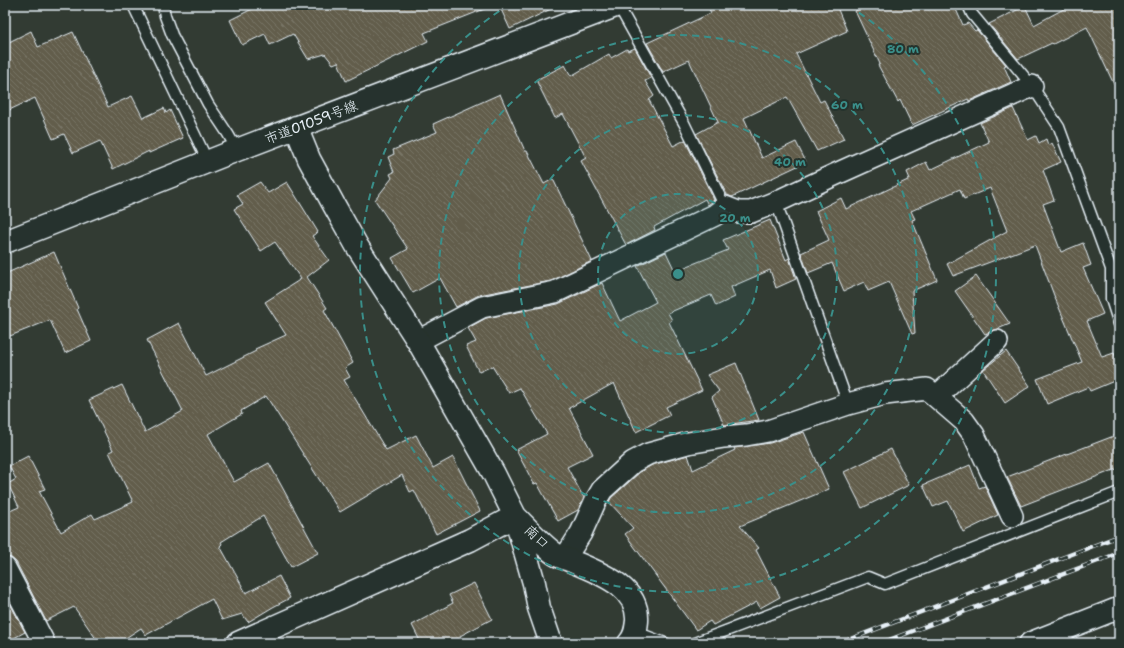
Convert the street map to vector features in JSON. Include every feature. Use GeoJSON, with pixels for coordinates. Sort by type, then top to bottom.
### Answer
{"type":"FeatureCollection","features":[{"type":"Feature","properties":{"kind":"street","name":"市道01059号線"},"geometry":{"type":"LineString","coordinates":[[5,242],[296,127],[618,5]]}},
{"type":"Feature","properties":{"kind":"street"},"geometry":{"type":"LineString","coordinates":[[418,342],[482,307],[555,292],[715,215],[725,207],[738,212],[751,212],[776,202],[1032,86]]}},
{"type":"Feature","properties":{"kind":"street"},"geometry":{"type":"LineString","coordinates":[[238,643],[470,540],[516,516],[494,474],[418,342],[357,246],[309,159],[296,127]]}},
{"type":"Feature","properties":{"kind":"street"},"geometry":{"type":"LineString","coordinates":[[936,397],[997,341]]}},
{"type":"Feature","properties":{"kind":"street"},"geometry":{"type":"LineString","coordinates":[[565,558],[581,533],[602,490],[633,462],[648,454],[724,436],[746,435],[768,431],[848,404],[885,394],[927,389],[964,421],[974,435],[1012,516]]}},
{"type":"Feature","properties":{"kind":"street","name":"南口"},"geometry":{"type":"LineString","coordinates":[[516,516],[556,555],[606,576],[626,591],[634,602],[637,614],[632,637]]}},
{"type":"Feature","properties":{"kind":"street","name":"南口"},"geometry":{"type":"LineString","coordinates":[[516,516],[524,553],[534,583],[539,608],[551,643]]}},
{"type":"Feature","properties":{"kind":"street"},"geometry":{"type":"LineString","coordinates":[[5,568],[44,643]]}},
{"type":"Feature","properties":{"kind":"street"},"geometry":{"type":"LineString","coordinates":[[1030,643],[1119,608]]}},
{"type":"Feature","properties":{"kind":"lane"},"geometry":{"type":"LineString","coordinates":[[133,5],[208,162]]}},
{"type":"Feature","properties":{"kind":"lane"},"geometry":{"type":"LineString","coordinates":[[163,5],[165,16],[172,35],[208,104],[237,150]]}},
{"type":"Feature","properties":{"kind":"lane"},"geometry":{"type":"LineString","coordinates":[[618,5],[684,123],[725,207]]}},
{"type":"Feature","properties":{"kind":"lane"},"geometry":{"type":"LineString","coordinates":[[968,5],[972,14],[1032,86],[1059,127],[1109,261],[1111,269],[1110,299],[1119,324]]}},
{"type":"Feature","properties":{"kind":"lane"},"geometry":{"type":"LineString","coordinates":[[776,202],[848,404]]}},
{"type":"Feature","properties":{"kind":"lane"},"geometry":{"type":"LineString","coordinates":[[694,643],[868,577],[885,584],[1119,492]]}},
{"type":"Feature","properties":{"kind":"lane"},"geometry":{"type":"LineString","coordinates":[[632,637],[665,643]]}},
{"type":"Feature","properties":{"kind":"building"},"geometry":{"type":"Polygon","coordinates":[[[260,5],[492,6],[424,33],[428,41],[346,81],[338,62],[333,64],[325,54],[308,59],[293,34],[270,45],[265,34],[242,45],[230,20],[260,5]]]}},
{"type":"Feature","properties":{"kind":"building"},"geometry":{"type":"Polygon","coordinates":[[[499,5],[559,5],[510,29],[499,5]]]}},
{"type":"Feature","properties":{"kind":"building"},"geometry":{"type":"Polygon","coordinates":[[[707,5],[836,5],[847,31],[796,54],[820,102],[824,100],[844,139],[817,151],[787,97],[744,118],[762,158],[796,142],[806,162],[732,197],[727,195],[696,134],[718,122],[689,60],[663,72],[647,43],[711,13],[707,5]]]}},
{"type":"Feature","properties":{"kind":"building"},"geometry":{"type":"Polygon","coordinates":[[[867,5],[954,5],[963,25],[968,23],[975,31],[977,30],[1006,65],[1004,66],[1011,82],[969,101],[968,99],[912,125],[900,100],[898,102],[878,65],[880,64],[855,11],[867,5]]]}},
{"type":"Feature","properties":{"kind":"building"},"geometry":{"type":"Polygon","coordinates":[[[1071,5],[1119,5],[1119,95],[1087,27],[1018,59],[989,24],[1025,6],[1034,25],[1071,5]]]}},
{"type":"Feature","properties":{"kind":"building"},"geometry":{"type":"Polygon","coordinates":[[[31,31],[38,47],[73,32],[108,107],[132,96],[143,118],[164,108],[166,113],[170,110],[183,138],[149,153],[149,151],[113,169],[100,141],[73,153],[64,134],[53,139],[35,98],[5,112],[5,44],[31,31]]]}},
{"type":"Feature","properties":{"kind":"building"},"geometry":{"type":"Polygon","coordinates":[[[635,48],[651,78],[645,81],[654,96],[649,100],[673,146],[685,140],[714,200],[708,205],[705,199],[654,227],[655,230],[626,245],[581,161],[586,158],[563,114],[555,118],[536,80],[565,65],[571,76],[609,54],[611,58],[627,49],[628,51],[635,48]]]}},
{"type":"Feature","properties":{"kind":"building"},"geometry":{"type":"Polygon","coordinates":[[[500,94],[525,151],[527,151],[544,184],[553,179],[592,261],[551,281],[479,295],[456,307],[440,278],[413,293],[392,258],[408,249],[375,200],[392,178],[390,174],[394,172],[388,157],[394,154],[393,150],[437,132],[433,124],[500,94]]]}},
{"type":"Feature","properties":{"kind":"building"},"geometry":{"type":"Polygon","coordinates":[[[1013,108],[1028,140],[1036,136],[1039,143],[1046,139],[1048,145],[1052,143],[1061,162],[1043,170],[1054,200],[1043,204],[1061,252],[1083,243],[1091,265],[1083,268],[1103,314],[1087,321],[1102,357],[1114,353],[1119,366],[1119,379],[1090,391],[1088,387],[1047,404],[1037,379],[1082,362],[1035,245],[953,276],[947,264],[1007,231],[990,188],[964,199],[960,189],[911,211],[915,219],[912,220],[937,280],[912,291],[915,333],[912,334],[889,282],[868,291],[864,282],[844,291],[832,263],[808,273],[801,253],[829,240],[816,211],[841,198],[846,209],[910,179],[907,172],[926,162],[930,170],[989,142],[980,123],[1013,108]]]}},
{"type":"Feature","properties":{"kind":"building"},"geometry":{"type":"Polygon","coordinates":[[[260,182],[268,193],[287,182],[318,232],[312,236],[329,260],[307,277],[327,308],[324,310],[353,363],[345,368],[350,377],[344,380],[386,450],[416,435],[433,468],[453,457],[480,511],[436,534],[414,490],[410,492],[402,475],[340,512],[266,396],[241,411],[242,414],[208,434],[234,482],[269,463],[318,553],[291,567],[263,516],[221,542],[222,544],[220,546],[246,593],[279,576],[290,598],[248,622],[242,614],[222,620],[212,599],[146,635],[141,628],[118,643],[99,643],[74,607],[46,621],[16,562],[5,556],[5,513],[19,507],[8,484],[16,479],[9,466],[28,456],[45,489],[39,491],[61,532],[92,514],[95,519],[133,502],[109,452],[113,450],[89,400],[122,385],[145,432],[183,411],[147,340],[179,323],[206,376],[256,351],[255,349],[286,335],[265,302],[301,279],[275,242],[261,251],[234,209],[243,204],[237,195],[260,182]]]}},
{"type":"Feature","properties":{"kind":"building"},"geometry":{"type":"Polygon","coordinates":[[[770,220],[786,260],[789,258],[796,279],[776,288],[770,270],[731,287],[735,297],[716,306],[711,295],[668,313],[672,320],[669,322],[702,390],[666,407],[670,415],[636,432],[614,383],[569,408],[593,454],[567,467],[584,498],[578,510],[558,521],[537,483],[534,484],[516,450],[547,434],[520,388],[509,393],[492,366],[479,372],[466,346],[476,342],[468,328],[486,318],[558,304],[602,283],[620,321],[656,302],[637,266],[666,252],[675,271],[728,250],[723,240],[770,220]]]}},
{"type":"Feature","properties":{"kind":"building"},"geometry":{"type":"Polygon","coordinates":[[[54,252],[91,341],[65,353],[50,320],[5,338],[5,274],[54,252]]]}},
{"type":"Feature","properties":{"kind":"building"},"geometry":{"type":"Polygon","coordinates":[[[976,276],[1010,324],[985,334],[955,291],[976,276]]]}},
{"type":"Feature","properties":{"kind":"building"},"geometry":{"type":"Polygon","coordinates":[[[1006,351],[1030,386],[1005,403],[983,370],[1006,351]]]}},
{"type":"Feature","properties":{"kind":"building"},"geometry":{"type":"Polygon","coordinates":[[[736,363],[759,420],[724,425],[712,397],[719,391],[707,375],[736,363]]]}},
{"type":"Feature","properties":{"kind":"building"},"geometry":{"type":"Polygon","coordinates":[[[804,432],[829,489],[740,526],[759,548],[756,550],[780,597],[760,608],[757,602],[713,625],[710,621],[696,630],[625,534],[633,528],[609,502],[611,498],[640,472],[652,465],[688,455],[693,470],[735,450],[734,448],[770,443],[804,432]]]}},
{"type":"Feature","properties":{"kind":"building"},"geometry":{"type":"Polygon","coordinates":[[[1119,434],[1119,468],[1021,506],[1007,477],[1119,434]]]}},
{"type":"Feature","properties":{"kind":"building"},"geometry":{"type":"Polygon","coordinates":[[[891,449],[909,485],[862,508],[844,472],[891,449]]]}},
{"type":"Feature","properties":{"kind":"building"},"geometry":{"type":"Polygon","coordinates":[[[970,465],[979,488],[985,486],[998,515],[963,532],[948,501],[933,507],[923,485],[970,465]]]}},
{"type":"Feature","properties":{"kind":"building"},"geometry":{"type":"Polygon","coordinates":[[[474,583],[492,619],[460,636],[464,643],[421,643],[412,625],[453,603],[449,595],[474,583]]]}},
{"type":"Feature","properties":{"kind":"building"},"geometry":{"type":"Polygon","coordinates":[[[5,594],[25,632],[5,643],[5,594]]]}},
{"type":"Feature","properties":{"kind":"railway"},"geometry":{"type":"LineString","coordinates":[[840,643],[1119,536]]}},
{"type":"Feature","properties":{"kind":"railway"},"geometry":{"type":"LineString","coordinates":[[881,643],[1119,553]]}}]}
